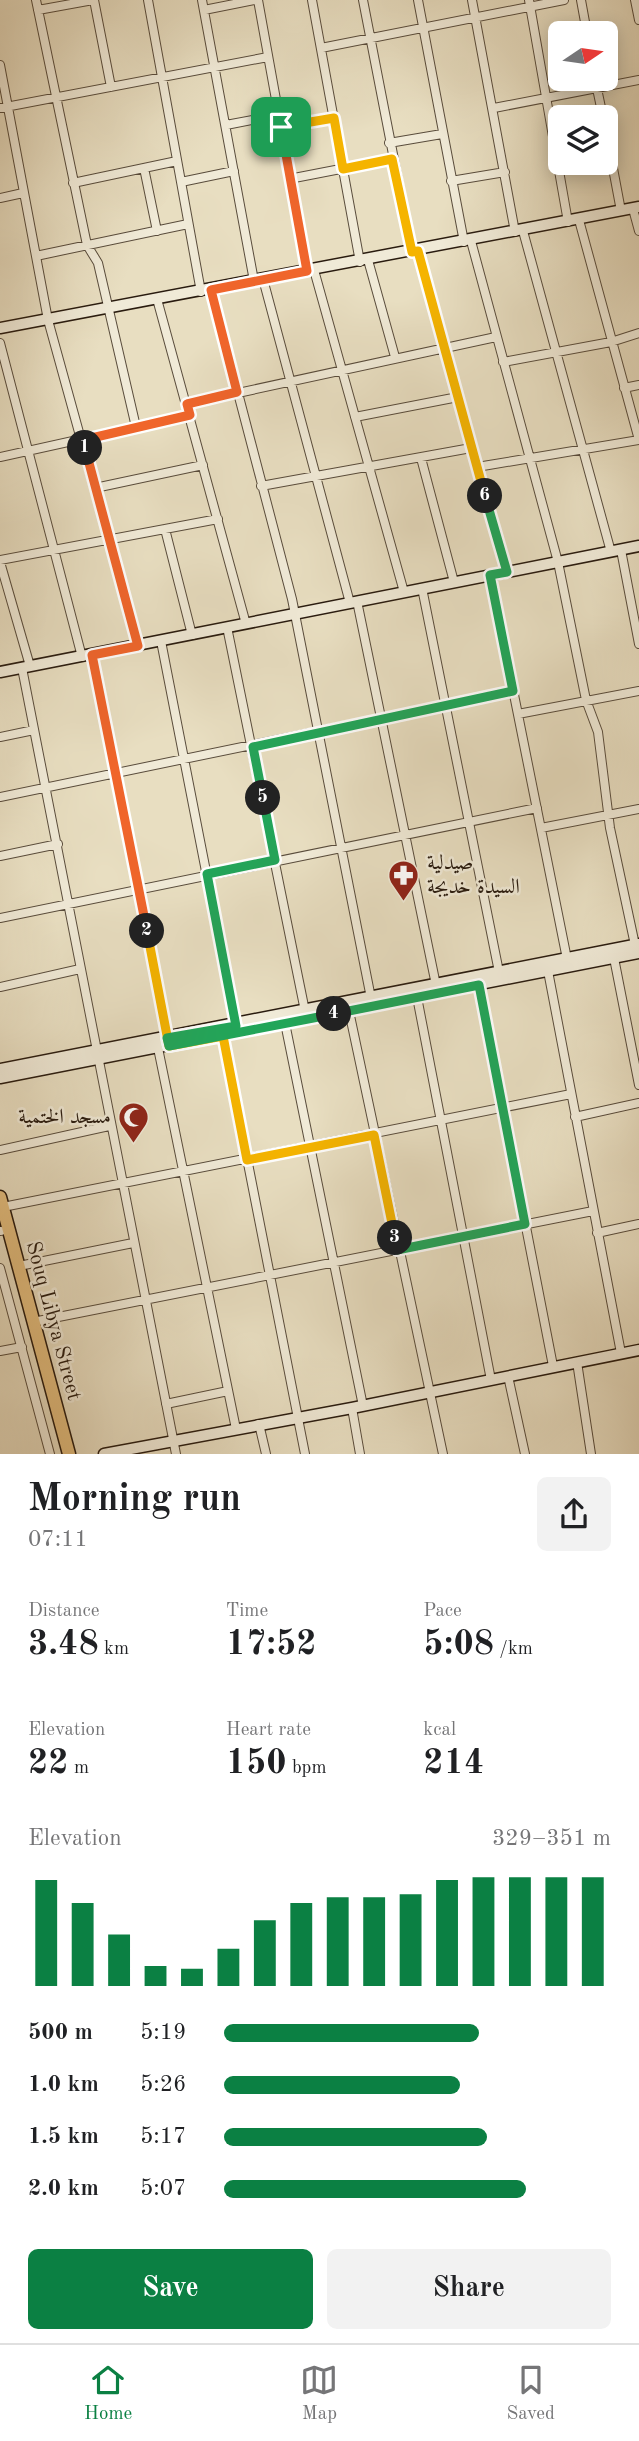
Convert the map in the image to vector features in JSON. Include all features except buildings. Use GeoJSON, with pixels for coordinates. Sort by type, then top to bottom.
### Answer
{"type":"FeatureCollection","features":[{"type":"Feature","properties":{"kind":"main road","name":"Souq Libya Street"},"geometry":{"type":"LineString","coordinates":[[1,1202],[69,1454]]}},
{"type":"Feature","properties":{"kind":"main road","name":"Souq Libya Street"},"geometry":{"type":"LineString","coordinates":[[0,1230],[61,1454]]}},
{"type":"Feature","properties":{"kind":"street"},"geometry":{"type":"LineString","coordinates":[[36,0],[87,244],[98,263],[136,427]]}},
{"type":"Feature","properties":{"kind":"street"},"geometry":{"type":"LineString","coordinates":[[38,10],[93,0],[111,87]]}},
{"type":"Feature","properties":{"kind":"street"},"geometry":{"type":"LineString","coordinates":[[148,0],[188,224],[237,392],[294,615],[371,998]]}},
{"type":"Feature","properties":{"kind":"street"},"geometry":{"type":"LineString","coordinates":[[202,0],[234,171],[259,280],[291,380],[354,602],[382,719],[436,985]]}},
{"type":"Feature","properties":{"kind":"street"},"geometry":{"type":"LineString","coordinates":[[204,10],[256,0],[289,179],[311,270],[404,592]]}},
{"type":"Feature","properties":{"kind":"street"},"geometry":{"type":"LineString","coordinates":[[312,0],[343,169],[364,261],[395,357]]}},
{"type":"Feature","properties":{"kind":"street"},"geometry":{"type":"LineString","coordinates":[[363,0],[392,159],[415,252],[445,346],[507,572]]}},
{"type":"Feature","properties":{"kind":"street"},"geometry":{"type":"LineString","coordinates":[[418,0],[451,181],[558,562],[586,700],[598,732],[608,814],[637,948]]}},
{"type":"Feature","properties":{"kind":"street"},"geometry":{"type":"LineString","coordinates":[[472,0],[519,232],[583,450],[616,551],[639,644]]}},
{"type":"Feature","properties":{"kind":"street"},"geometry":{"type":"LineString","coordinates":[[321,47],[475,19],[529,3],[564,0]]}},
{"type":"Feature","properties":{"kind":"street"},"geometry":{"type":"LineString","coordinates":[[581,0],[585,21]]}},
{"type":"Feature","properties":{"kind":"street"},"geometry":{"type":"LineString","coordinates":[[635,0],[639,20]]}},
{"type":"Feature","properties":{"kind":"street"},"geometry":{"type":"LineString","coordinates":[[477,467],[639,440],[573,221],[529,3]]}},
{"type":"Feature","properties":{"kind":"street"},"geometry":{"type":"LineString","coordinates":[[4,107],[268,57]]}},
{"type":"Feature","properties":{"kind":"street"},"geometry":{"type":"LineString","coordinates":[[0,65],[4,107],[48,320],[138,646]]}},
{"type":"Feature","properties":{"kind":"street"},"geometry":{"type":"LineString","coordinates":[[618,81],[639,79]]}},
{"type":"Feature","properties":{"kind":"street"},"geometry":{"type":"LineString","coordinates":[[494,108],[566,91]]}},
{"type":"Feature","properties":{"kind":"street"},"geometry":{"type":"LineString","coordinates":[[226,125],[278,115]]}},
{"type":"Feature","properties":{"kind":"street"},"geometry":{"type":"LineString","coordinates":[[281,127],[334,118]]}},
{"type":"Feature","properties":{"kind":"street"},"geometry":{"type":"LineString","coordinates":[[389,143],[442,134]]}},
{"type":"Feature","properties":{"kind":"street"},"geometry":{"type":"LineString","coordinates":[[289,179],[392,159]]}},
{"type":"Feature","properties":{"kind":"street"},"geometry":{"type":"LineString","coordinates":[[73,183],[177,161]]}},
{"type":"Feature","properties":{"kind":"street"},"geometry":{"type":"LineString","coordinates":[[144,168],[157,231]]}},
{"type":"Feature","properties":{"kind":"street"},"geometry":{"type":"LineString","coordinates":[[181,182],[234,171]]}},
{"type":"Feature","properties":{"kind":"street"},"geometry":{"type":"LineString","coordinates":[[451,181],[505,172]]}},
{"type":"Feature","properties":{"kind":"street"},"geometry":{"type":"LineString","coordinates":[[614,175],[621,211]]}},
{"type":"Feature","properties":{"kind":"street"},"geometry":{"type":"LineString","coordinates":[[0,198],[23,193]]}},
{"type":"Feature","properties":{"kind":"street"},"geometry":{"type":"LineString","coordinates":[[0,328],[415,252],[636,208],[639,231]]}},
{"type":"Feature","properties":{"kind":"street"},"geometry":{"type":"LineString","coordinates":[[36,256],[188,224]]}},
{"type":"Feature","properties":{"kind":"street"},"geometry":{"type":"LineString","coordinates":[[158,299],[246,624]]}},
{"type":"Feature","properties":{"kind":"street"},"geometry":{"type":"LineString","coordinates":[[503,362],[611,342],[639,333]]}},
{"type":"Feature","properties":{"kind":"street"},"geometry":{"type":"LineString","coordinates":[[187,404],[496,337]]}},
{"type":"Feature","properties":{"kind":"street"},"geometry":{"type":"LineString","coordinates":[[0,343],[54,549],[87,656],[118,774],[185,1172],[236,1429]]}},
{"type":"Feature","properties":{"kind":"street"},"geometry":{"type":"LineString","coordinates":[[624,388],[639,385]]}},
{"type":"Feature","properties":{"kind":"street"},"geometry":{"type":"LineString","coordinates":[[355,417],[458,397]]}},
{"type":"Feature","properties":{"kind":"street"},"geometry":{"type":"LineString","coordinates":[[0,457],[190,415]]}},
{"type":"Feature","properties":{"kind":"street"},"geometry":{"type":"LineString","coordinates":[[261,486],[471,448]]}},
{"type":"Feature","properties":{"kind":"street"},"geometry":{"type":"LineString","coordinates":[[421,458],[454,582]]}},
{"type":"Feature","properties":{"kind":"street"},"geometry":{"type":"LineString","coordinates":[[95,488],[203,465]]}},
{"type":"Feature","properties":{"kind":"street"},"geometry":{"type":"LineString","coordinates":[[176,1454],[34,730],[26,667],[0,561],[218,519]]}},
{"type":"Feature","properties":{"kind":"street"},"geometry":{"type":"LineString","coordinates":[[165,529],[192,635]]}},
{"type":"Feature","properties":{"kind":"street"},"geometry":{"type":"LineString","coordinates":[[0,672],[639,546]]}},
{"type":"Feature","properties":{"kind":"street"},"geometry":{"type":"LineString","coordinates":[[490,575],[567,959]]}},
{"type":"Feature","properties":{"kind":"street"},"geometry":{"type":"LineString","coordinates":[[422,588],[499,972]]}},
{"type":"Feature","properties":{"kind":"street"},"geometry":{"type":"LineString","coordinates":[[227,627],[305,1012]]}},
{"type":"Feature","properties":{"kind":"street"},"geometry":{"type":"LineString","coordinates":[[161,641],[236,1026]]}},
{"type":"Feature","properties":{"kind":"street"},"geometry":{"type":"LineString","coordinates":[[0,797],[253,747],[513,691]]}},
{"type":"Feature","properties":{"kind":"street"},"geometry":{"type":"LineString","coordinates":[[518,714],[639,691]]}},
{"type":"Feature","properties":{"kind":"street"},"geometry":{"type":"LineString","coordinates":[[0,737],[34,730]]}},
{"type":"Feature","properties":{"kind":"street"},"geometry":{"type":"LineString","coordinates":[[0,918],[537,807]]}},
{"type":"Feature","properties":{"kind":"street"},"geometry":{"type":"LineString","coordinates":[[541,828],[639,809]]}},
{"type":"Feature","properties":{"kind":"street"},"geometry":{"type":"LineString","coordinates":[[0,856],[58,844]]}},
{"type":"Feature","properties":{"kind":"street"},"geometry":{"type":"LineString","coordinates":[[0,1077],[99,1056],[223,1036],[614,958],[637,948]]}},
{"type":"Feature","properties":{"kind":"street"},"geometry":{"type":"LineString","coordinates":[[165,1044],[371,998],[567,959],[637,948]]}},
{"type":"Feature","properties":{"kind":"street"},"geometry":{"type":"LineString","coordinates":[[614,958],[639,1086]]}},
{"type":"Feature","properties":{"kind":"street"},"geometry":{"type":"LineString","coordinates":[[0,986],[80,969]]}},
{"type":"Feature","properties":{"kind":"street"},"geometry":{"type":"LineString","coordinates":[[548,971],[621,1353]]}},
{"type":"Feature","properties":{"kind":"street"},"geometry":{"type":"LineString","coordinates":[[479,985],[553,1366]]}},
{"type":"Feature","properties":{"kind":"street"},"geometry":{"type":"LineString","coordinates":[[417,997],[491,1380]]}},
{"type":"Feature","properties":{"kind":"street"},"geometry":{"type":"LineString","coordinates":[[349,1011],[397,1250],[443,1454]]}},
{"type":"Feature","properties":{"kind":"street"},"geometry":{"type":"LineString","coordinates":[[285,1023],[332,1263],[357,1407],[360,1454]]}},
{"type":"Feature","properties":{"kind":"street"},"geometry":{"type":"LineString","coordinates":[[223,1036],[268,1275],[300,1417],[305,1454]]}},
{"type":"Feature","properties":{"kind":"street"},"geometry":{"type":"LineString","coordinates":[[0,1069],[99,1056]]}},
{"type":"Feature","properties":{"kind":"street"},"geometry":{"type":"LineString","coordinates":[[1,1202],[122,1185],[571,1094]]}},
{"type":"Feature","properties":{"kind":"street"},"geometry":{"type":"LineString","coordinates":[[575,1117],[639,1103]]}},
{"type":"Feature","properties":{"kind":"street"},"geometry":{"type":"LineString","coordinates":[[0,1150],[110,1126]]}},
{"type":"Feature","properties":{"kind":"street"},"geometry":{"type":"LineString","coordinates":[[33,1322],[593,1211]]}},
{"type":"Feature","properties":{"kind":"street"},"geometry":{"type":"LineString","coordinates":[[597,1233],[639,1224]]}},
{"type":"Feature","properties":{"kind":"street"},"geometry":{"type":"LineString","coordinates":[[19,1266],[133,1242]]}},
{"type":"Feature","properties":{"kind":"street"},"geometry":{"type":"LineString","coordinates":[[0,1268],[50,1454]]}},
{"type":"Feature","properties":{"kind":"street"},"geometry":{"type":"LineString","coordinates":[[0,1351],[22,1347]]}},
{"type":"Feature","properties":{"kind":"street"},"geometry":{"type":"LineString","coordinates":[[104,1454],[357,1407],[639,1350]]}},
{"type":"Feature","properties":{"kind":"street"},"geometry":{"type":"LineString","coordinates":[[576,1362],[591,1454]]}},
{"type":"Feature","properties":{"kind":"street"},"geometry":{"type":"LineString","coordinates":[[508,1376],[525,1454]]}},
{"type":"Feature","properties":{"kind":"street"},"geometry":{"type":"LineString","coordinates":[[166,1404],[228,1391]]}},
{"type":"Feature","properties":{"kind":"street"},"geometry":{"type":"LineString","coordinates":[[260,1424],[266,1454]]}},
{"type":"Feature","properties":{"kind":"place","name":"صيدلية السيدة خديجة"},"geometry":{"type":"Point","coordinates":[404,902]}},
{"type":"Feature","properties":{"kind":"place","name":"مسجد الختمية"},"geometry":{"type":"Point","coordinates":[134,1144]}},
{"type":"Feature","properties":{"kind":"route"},"geometry":{"type":"LineString","coordinates":[[281,127],[307,271],[211,290],[237,392],[187,404],[190,415],[83,440],[138,646],[92,655],[118,774],[167,1038],[169,1046],[223,1036],[247,1160],[374,1135],[397,1250],[525,1224],[479,985],[169,1046],[167,1038],[236,1026],[207,874],[275,860],[253,747],[513,691],[490,575],[507,572],[418,251],[412,252],[392,159],[343,169],[334,118],[281,127]]}}]}
